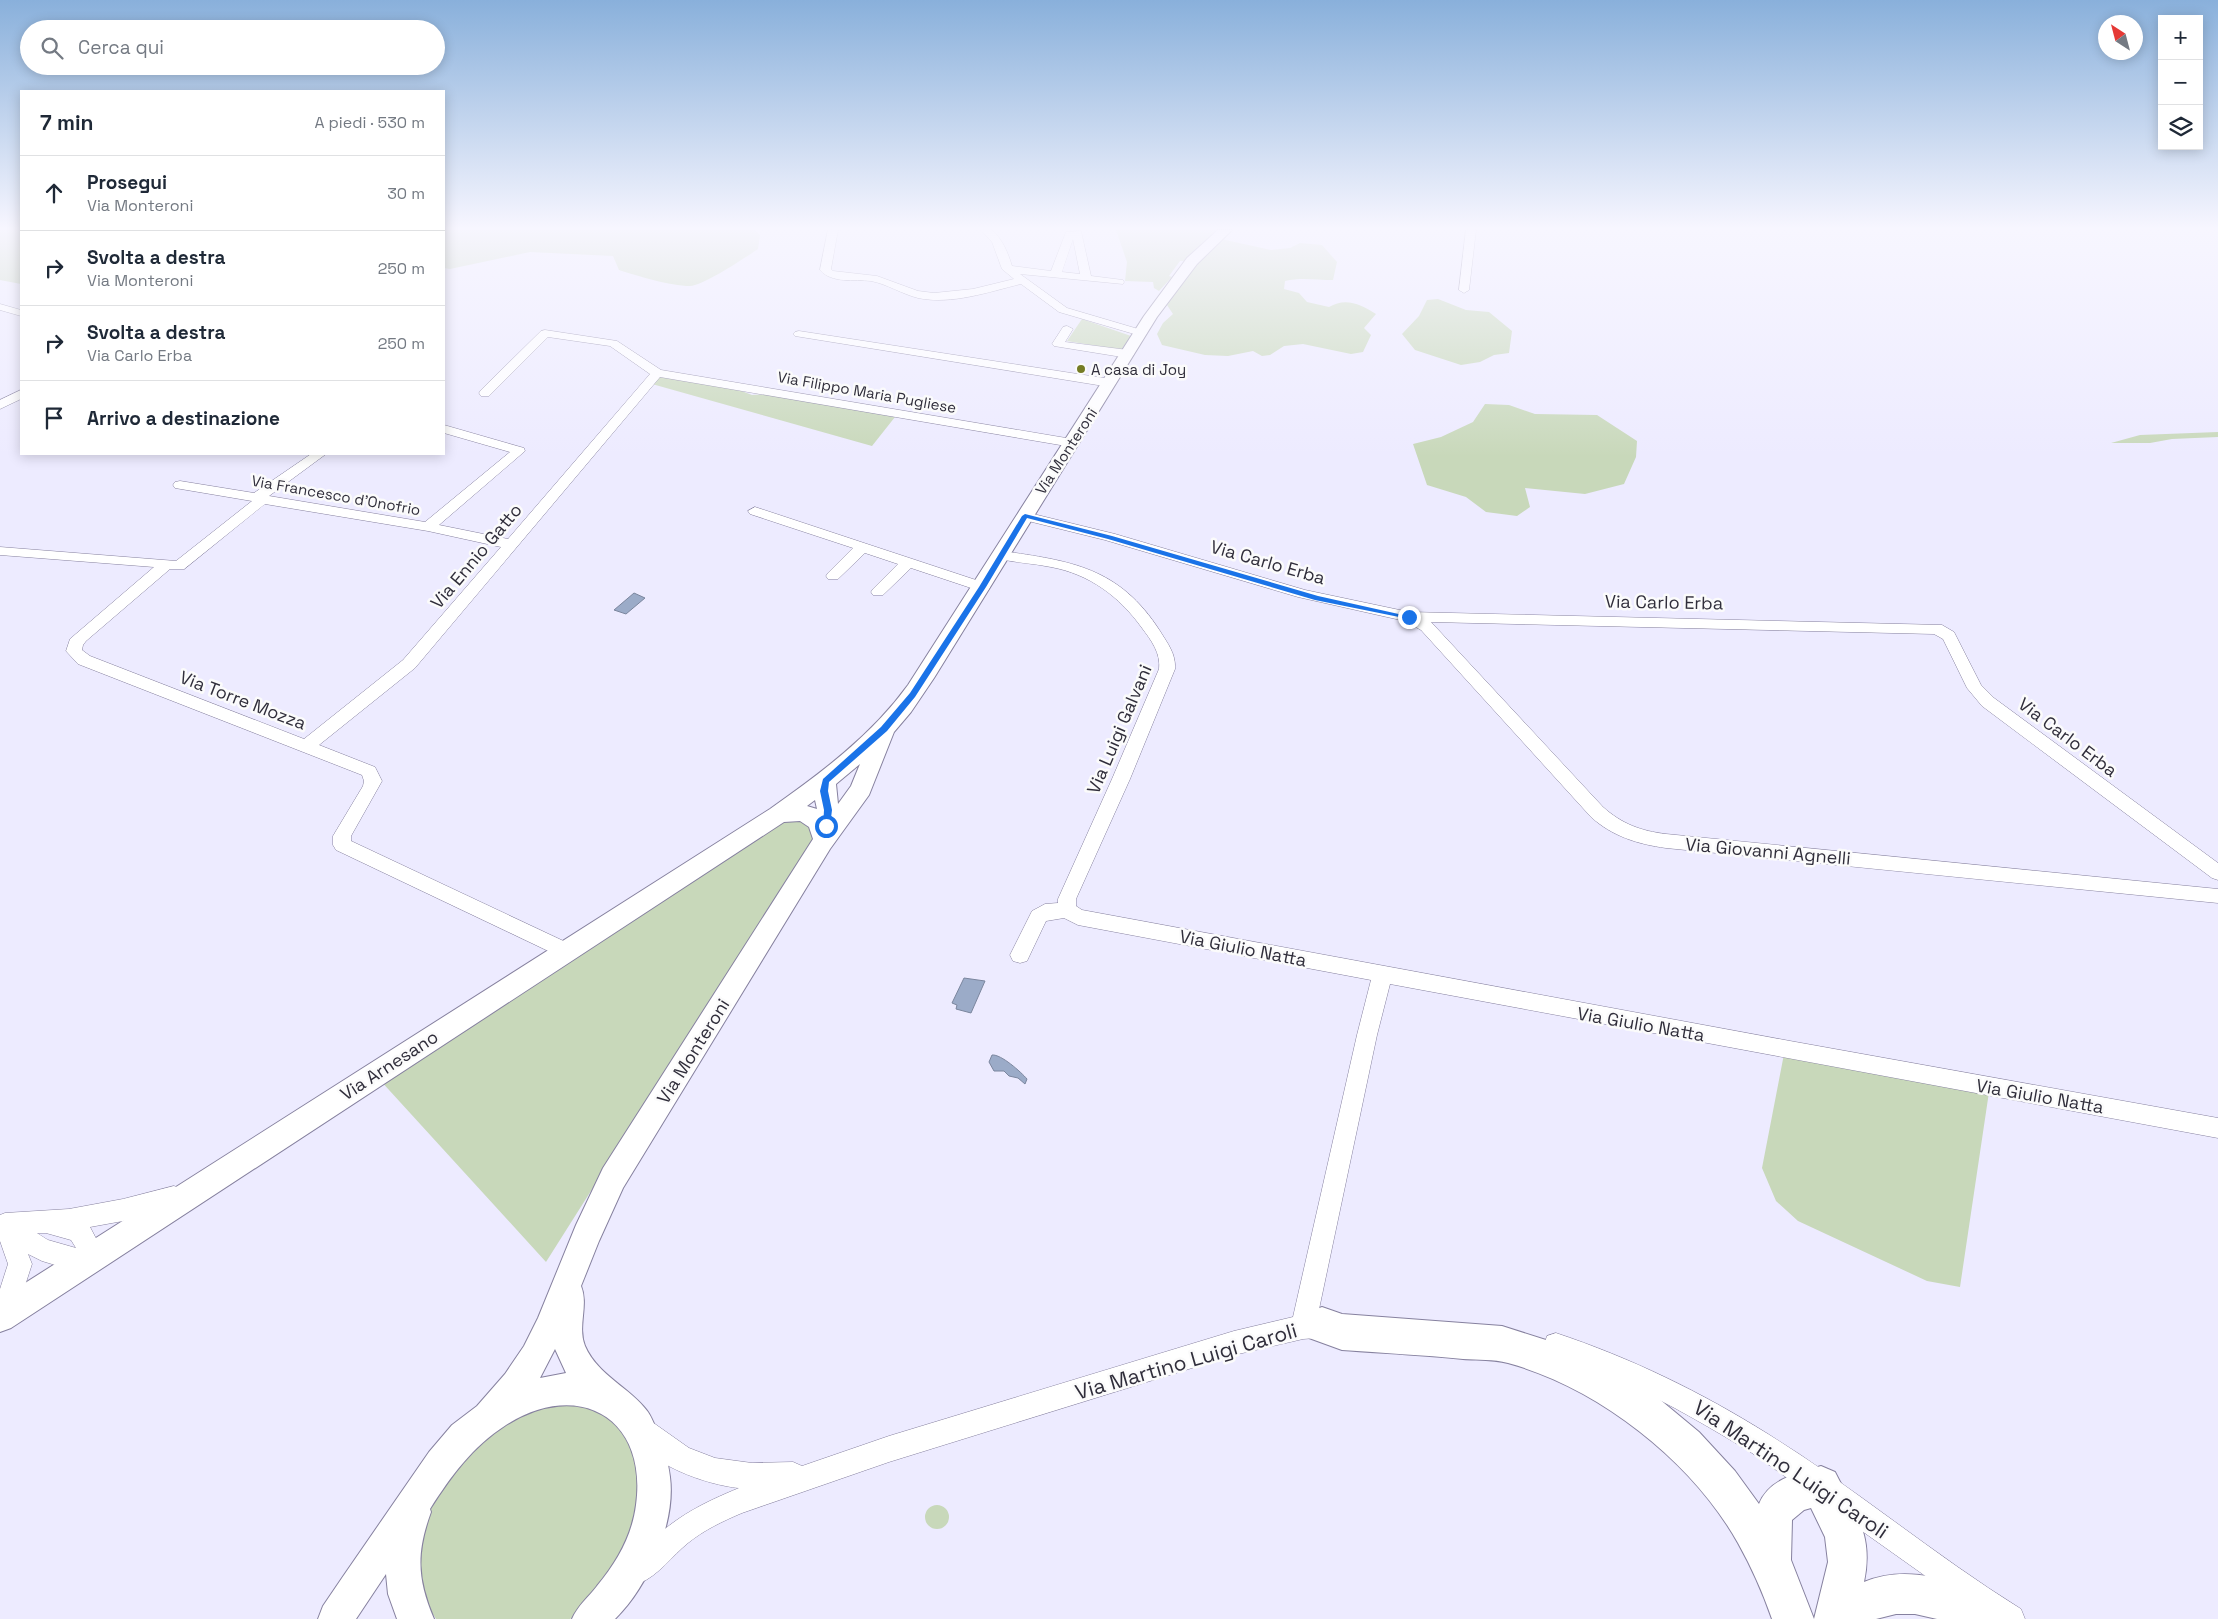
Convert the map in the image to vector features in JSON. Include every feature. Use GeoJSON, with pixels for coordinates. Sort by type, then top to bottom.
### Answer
{"type":"FeatureCollection","features":[{"type":"Feature","properties":{"kind":"highway"},"geometry":{"type":"LineString","coordinates":[[1312,1326],[1342,1332],[1506,1345],[1552,1359],[1588,1375],[1626,1399],[1666,1429],[1704,1465],[1740,1510],[1771,1559],[1793,1619]]}},
{"type":"Feature","properties":{"kind":"highway"},"geometry":{"type":"LineString","coordinates":[[1771,1559],[1770,1532],[1774,1512],[1785,1498],[1797,1491],[1821,1486],[1845,1534],[1848,1562],[1835,1619]]}},
{"type":"Feature","properties":{"kind":"highway"},"geometry":{"type":"LineString","coordinates":[[1845,1619],[1853,1609],[1870,1599],[1886,1594],[1912,1592],[1936,1598],[1990,1619]]}},
{"type":"Feature","properties":{"kind":"main road","name":"Via Monteroni"},"geometry":{"type":"LineString","coordinates":[[778,815],[826,781],[884,729],[912,695],[983,587],[1025,516],[1160,306]]}},
{"type":"Feature","properties":{"kind":"main road","name":"Via Monteroni"},"geometry":{"type":"LineString","coordinates":[[336,1619],[452,1448],[489,1416],[516,1385],[535,1358],[550,1327],[574,1264],[613,1178],[823,839],[851,804],[868,775],[884,729]]}},
{"type":"Feature","properties":{"kind":"main road","name":"Via Monteroni"},"geometry":{"type":"LineString","coordinates":[[823,839],[828,810],[824,791],[826,781]]}},
{"type":"Feature","properties":{"kind":"main road"},"geometry":{"type":"LineString","coordinates":[[826,781],[834,781],[844,786],[850,795],[851,804]]}},
{"type":"Feature","properties":{"kind":"main road"},"geometry":{"type":"LineString","coordinates":[[778,815],[804,812],[814,816],[820,822],[823,839]]}},
{"type":"Feature","properties":{"kind":"main road","name":"Via Arnesano"},"geometry":{"type":"LineString","coordinates":[[0,1317],[778,815]]}},
{"type":"Feature","properties":{"kind":"main road","name":"Via Monteroni"},"geometry":{"type":"LineString","coordinates":[[574,1264],[566,1330],[570,1347],[583,1372],[610,1399],[625,1410],[638,1426],[650,1451],[655,1480],[652,1512],[642,1546],[630,1571],[596,1614]]}},
{"type":"Feature","properties":{"kind":"main road","name":"Via Monteroni"},"geometry":{"type":"LineString","coordinates":[[489,1416],[517,1400],[546,1392],[590,1391],[610,1399]]}},
{"type":"Feature","properties":{"kind":"main road","name":"Via Monteroni"},"geometry":{"type":"LineString","coordinates":[[416,1619],[412,1612],[404,1584],[404,1554],[410,1521],[423,1490]]}},
{"type":"Feature","properties":{"kind":"street"},"geometry":{"type":"LineString","coordinates":[[1057,306],[1063,310],[1141,333]]}},
{"type":"Feature","properties":{"kind":"street"},"geometry":{"type":"LineString","coordinates":[[0,307],[20,313]]}},
{"type":"Feature","properties":{"kind":"street"},"geometry":{"type":"LineString","coordinates":[[1068,329],[1058,344],[1128,354]]}},
{"type":"Feature","properties":{"kind":"street"},"geometry":{"type":"LineString","coordinates":[[485,393],[546,333],[613,343],[657,372]]}},
{"type":"Feature","properties":{"kind":"street"},"geometry":{"type":"LineString","coordinates":[[799,334],[1110,383]]}},
{"type":"Feature","properties":{"kind":"street","name":"Via Filippo Maria Pugliese"},"geometry":{"type":"LineString","coordinates":[[657,372],[1072,443]]}},
{"type":"Feature","properties":{"kind":"street","name":"Via Ennio Gatto"},"geometry":{"type":"LineString","coordinates":[[307,746],[408,664],[657,372]]}},
{"type":"Feature","properties":{"kind":"street"},"geometry":{"type":"LineString","coordinates":[[0,405],[20,395]]}},
{"type":"Feature","properties":{"kind":"street","name":"Via Francesco d'Onofrio"},"geometry":{"type":"LineString","coordinates":[[180,485],[428,527],[519,451],[445,430]]}},
{"type":"Feature","properties":{"kind":"street"},"geometry":{"type":"LineString","coordinates":[[0,550],[179,566],[261,498],[318,455]]}},
{"type":"Feature","properties":{"kind":"street"},"geometry":{"type":"LineString","coordinates":[[755,511],[983,587]]}},
{"type":"Feature","properties":{"kind":"street","name":"Via Carlo Erba"},"geometry":{"type":"LineString","coordinates":[[1025,516],[1110,537],[1310,596],[1409,617],[1937,629],[1949,636],[1975,688],[1988,702],[2218,873]]}},
{"type":"Feature","properties":{"kind":"street"},"geometry":{"type":"LineString","coordinates":[[428,527],[510,544]]}},
{"type":"Feature","properties":{"kind":"street"},"geometry":{"type":"LineString","coordinates":[[833,576],[863,547]]}},
{"type":"Feature","properties":{"kind":"street","name":"Via Luigi Galvani"},"geometry":{"type":"LineString","coordinates":[[1002,555],[1077,569],[1105,582],[1129,602],[1145,622],[1168,658],[1167,669],[1066,899],[1067,910]]}},
{"type":"Feature","properties":{"kind":"street"},"geometry":{"type":"LineString","coordinates":[[878,592],[908,562]]}},
{"type":"Feature","properties":{"kind":"street","name":"Via Torre Mozza"},"geometry":{"type":"LineString","coordinates":[[167,564],[81,637],[75,643],[74,651],[84,660],[368,771],[373,781],[369,793],[342,836],[342,845],[565,951]]}},
{"type":"Feature","properties":{"kind":"street","name":"Via Giovanni Agnelli"},"geometry":{"type":"LineString","coordinates":[[1409,617],[1426,626],[1440,639],[1598,812],[1606,820],[1627,833],[1666,841],[2218,896]]}},
{"type":"Feature","properties":{"kind":"street"},"geometry":{"type":"LineString","coordinates":[[1020,955],[1040,916],[1045,912],[1067,910]]}},
{"type":"Feature","properties":{"kind":"street","name":"Via Giulio Natta"},"geometry":{"type":"LineString","coordinates":[[1067,910],[1078,917],[1517,1001],[2218,1128]]}},
{"type":"Feature","properties":{"kind":"street"},"geometry":{"type":"LineString","coordinates":[[1312,1326],[1361,1064],[1383,974]]}},
{"type":"Feature","properties":{"kind":"street"},"geometry":{"type":"LineString","coordinates":[[2,1223],[69,1220],[123,1210],[174,1197],[210,1182]]}},
{"type":"Feature","properties":{"kind":"street"},"geometry":{"type":"LineString","coordinates":[[2,1223],[42,1250],[85,1262]]}},
{"type":"Feature","properties":{"kind":"street"},"geometry":{"type":"LineString","coordinates":[[0,1309],[8,1301],[20,1264],[2,1223]]}},
{"type":"Feature","properties":{"kind":"street","name":"Via Martino Luigi Caroli"},"geometry":{"type":"LineString","coordinates":[[596,1614],[679,1533],[710,1513],[741,1500],[831,1469],[1234,1342],[1312,1326],[1369,1320],[1408,1319],[1510,1332],[1580,1352],[1625,1369],[1691,1401],[1761,1444],[1986,1604],[2011,1619]]}},
{"type":"Feature","properties":{"kind":"street","name":"Via Martino Luigi Caroli"},"geometry":{"type":"LineString","coordinates":[[638,1426],[660,1445],[686,1460],[711,1470],[739,1477],[793,1475],[831,1469]]}},
{"type":"Feature","properties":{"kind":"green space"},"geometry":{"type":"Polygon","coordinates":[[[1167,306],[1361,306],[1376,314],[1364,328],[1371,335],[1363,352],[1351,354],[1303,344],[1284,346],[1270,355],[1262,356],[1253,351],[1228,356],[1205,355],[1162,345],[1157,334],[1163,323],[1173,314],[1167,306]]]}},
{"type":"Feature","properties":{"kind":"green space"},"geometry":{"type":"Polygon","coordinates":[[[1424,306],[1455,306],[1466,310],[1489,312],[1512,331],[1509,353],[1494,355],[1480,362],[1461,365],[1415,350],[1402,334],[1419,316],[1424,306]]]}},
{"type":"Feature","properties":{"kind":"green space"},"geometry":{"type":"Polygon","coordinates":[[[1082,319],[1131,336],[1121,350],[1067,341],[1082,319]]]}},
{"type":"Feature","properties":{"kind":"green space"},"geometry":{"type":"Polygon","coordinates":[[[660,376],[739,390],[752,395],[767,394],[895,417],[872,446],[652,384],[660,376]]]}},
{"type":"Feature","properties":{"kind":"green space"},"geometry":{"type":"Polygon","coordinates":[[[1485,404],[1509,405],[1535,414],[1597,415],[1637,441],[1636,457],[1624,484],[1585,494],[1525,488],[1530,507],[1517,516],[1486,512],[1466,497],[1427,485],[1413,444],[1441,437],[1473,422],[1485,404]]]}},
{"type":"Feature","properties":{"kind":"green space"},"geometry":{"type":"Polygon","coordinates":[[[2218,432],[2218,437],[2172,439],[2150,443],[2111,443],[2140,435],[2218,432]]]}},
{"type":"Feature","properties":{"kind":"green space"},"geometry":{"type":"Polygon","coordinates":[[[804,816],[814,836],[811,843],[546,1262],[379,1079],[781,819],[804,816]]]}},
{"type":"Feature","properties":{"kind":"green space"},"geometry":{"type":"Polygon","coordinates":[[[1784,1054],[1989,1092],[1960,1287],[1927,1281],[1798,1221],[1776,1201],[1762,1168],[1784,1054]]]}},
{"type":"Feature","properties":{"kind":"green space"},"geometry":{"type":"Polygon","coordinates":[[[571,1402],[606,1413],[631,1440],[642,1478],[628,1549],[579,1613],[570,1619],[436,1619],[426,1601],[419,1561],[421,1540],[426,1520],[442,1482],[457,1461],[508,1418],[513,1415],[571,1402]]]}},
{"type":"Feature","properties":{"kind":"green space"},"geometry":{"type":"Polygon","coordinates":[[[937,1505],[946,1508],[949,1517],[946,1526],[937,1529],[928,1526],[925,1517],[928,1508],[937,1505]]]}},
{"type":"Feature","properties":{"kind":"water"},"geometry":{"type":"Polygon","coordinates":[[[634,593],[645,598],[626,614],[614,610],[634,593]]]}},
{"type":"Feature","properties":{"kind":"water"},"geometry":{"type":"Polygon","coordinates":[[[964,978],[985,981],[971,1013],[956,1009],[957,1005],[952,1003],[964,978]]]}},
{"type":"Feature","properties":{"kind":"water"},"geometry":{"type":"Polygon","coordinates":[[[992,1055],[1000,1057],[1016,1068],[1027,1079],[1025,1084],[1018,1078],[1009,1076],[1004,1071],[994,1071],[989,1062],[992,1055]]]}},
{"type":"Feature","properties":{"kind":"place","name":"A casa di Joy"},"geometry":{"type":"Point","coordinates":[1081,369]}},
{"type":"Feature","properties":{"kind":"route"},"geometry":{"type":"LineString","coordinates":[[826,826],[828,810],[824,791],[826,781],[884,729],[912,695],[983,587],[1025,516],[1110,537],[1318,598],[1409,617]]}}]}
